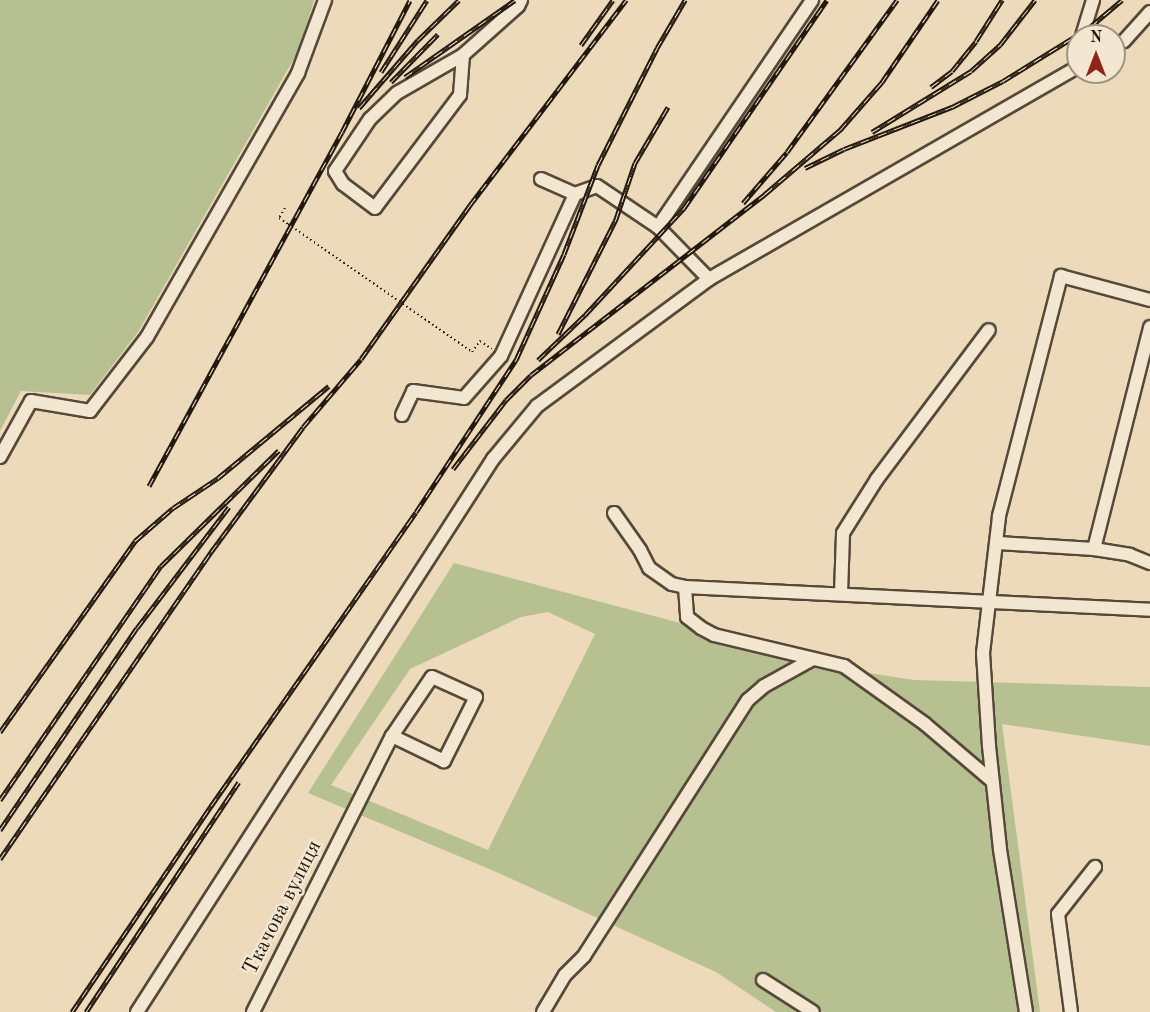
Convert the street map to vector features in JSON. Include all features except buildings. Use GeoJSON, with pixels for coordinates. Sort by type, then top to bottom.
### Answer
{"type":"FeatureCollection","features":[{"type":"Feature","properties":{"kind":"street"},"geometry":{"type":"LineString","coordinates":[[0,457],[31,401],[90,411],[147,337],[298,73],[325,0]]}},
{"type":"Feature","properties":{"kind":"street"},"geometry":{"type":"LineString","coordinates":[[463,55],[460,95],[375,208],[343,184],[335,171],[370,119],[397,93],[463,55],[518,6],[521,0]]}},
{"type":"Feature","properties":{"kind":"street"},"geometry":{"type":"LineString","coordinates":[[658,228],[812,0]]}},
{"type":"Feature","properties":{"kind":"street"},"geometry":{"type":"LineString","coordinates":[[1086,24],[1093,0]]}},
{"type":"Feature","properties":{"kind":"street"},"geometry":{"type":"LineString","coordinates":[[1126,39],[1150,12]]}},
{"type":"Feature","properties":{"kind":"street"},"geometry":{"type":"LineString","coordinates":[[137,1012],[493,459],[537,406],[709,279],[1066,74]]}},
{"type":"Feature","properties":{"kind":"street"},"geometry":{"type":"LineString","coordinates":[[541,179],[575,194],[597,186],[658,228],[709,279]]}},
{"type":"Feature","properties":{"kind":"street"},"geometry":{"type":"LineString","coordinates":[[402,415],[413,391],[464,398],[501,356],[575,194]]}},
{"type":"Feature","properties":{"kind":"street"},"geometry":{"type":"LineString","coordinates":[[1026,1012],[1000,849],[983,653],[998,543],[999,516],[1061,276],[1150,300]]}},
{"type":"Feature","properties":{"kind":"street"},"geometry":{"type":"LineString","coordinates":[[1094,549],[1150,327]]}},
{"type":"Feature","properties":{"kind":"street"},"geometry":{"type":"LineString","coordinates":[[841,594],[843,533],[877,478],[989,330]]}},
{"type":"Feature","properties":{"kind":"street"},"geometry":{"type":"LineString","coordinates":[[614,513],[640,550],[649,568],[672,584],[684,587],[1150,610]]}},
{"type":"Feature","properties":{"kind":"street"},"geometry":{"type":"LineString","coordinates":[[998,543],[1094,549],[1130,555],[1150,563]]}},
{"type":"Feature","properties":{"kind":"street"},"geometry":{"type":"LineString","coordinates":[[684,587],[687,617],[701,628],[714,635],[844,666],[868,682],[993,781]]}},
{"type":"Feature","properties":{"kind":"street"},"geometry":{"type":"LineString","coordinates":[[543,1012],[565,975],[584,956],[748,700],[764,686],[813,659]]}},
{"type":"Feature","properties":{"kind":"street","name":"Ткачова вулиця"},"geometry":{"type":"LineString","coordinates":[[253,1012],[392,736],[432,677],[476,697],[444,761],[392,736]]}},
{"type":"Feature","properties":{"kind":"street"},"geometry":{"type":"LineString","coordinates":[[1071,1012],[1058,914],[1095,867]]}},
{"type":"Feature","properties":{"kind":"street"},"geometry":{"type":"LineString","coordinates":[[763,980],[813,1012]]}},
{"type":"Feature","properties":{"kind":"path"},"geometry":{"type":"LineString","coordinates":[[285,208],[279,219],[472,352],[480,340],[501,356]]}},
{"type":"Feature","properties":{"kind":"green space"},"geometry":{"type":"Polygon","coordinates":[[[0,0],[314,0],[300,48],[138,332],[90,395],[21,391],[0,431],[0,0]]]}},
{"type":"Feature","properties":{"kind":"green space"},"geometry":{"type":"Polygon","coordinates":[[[454,563],[869,673],[914,680],[1150,687],[1150,746],[1002,724],[1040,1012],[776,1012],[716,972],[494,871],[308,793],[454,563]],[[548,612],[521,617],[410,669],[331,785],[488,850],[595,634],[548,612]]]}},
{"type":"Feature","properties":{"kind":"railway"},"geometry":{"type":"LineString","coordinates":[[149,486],[342,132],[410,0]]}},
{"type":"Feature","properties":{"kind":"railway"},"geometry":{"type":"LineString","coordinates":[[381,72],[427,0]]}},
{"type":"Feature","properties":{"kind":"railway"},"geometry":{"type":"LineString","coordinates":[[359,108],[418,40],[459,0]]}},
{"type":"Feature","properties":{"kind":"railway"},"geometry":{"type":"LineString","coordinates":[[405,77],[515,0]]}},
{"type":"Feature","properties":{"kind":"railway"},"geometry":{"type":"LineString","coordinates":[[581,45],[613,0]]}},
{"type":"Feature","properties":{"kind":"railway"},"geometry":{"type":"LineString","coordinates":[[0,859],[211,552],[303,427],[361,359],[470,205],[626,0]]}},
{"type":"Feature","properties":{"kind":"railway"},"geometry":{"type":"LineString","coordinates":[[72,1012],[211,806],[416,512],[516,360],[564,254],[598,165],[657,48],[685,0]]}},
{"type":"Feature","properties":{"kind":"railway"},"geometry":{"type":"LineString","coordinates":[[538,360],[585,315],[684,208],[827,0]]}},
{"type":"Feature","properties":{"kind":"railway"},"geometry":{"type":"LineString","coordinates":[[743,203],[787,152],[897,0]]}},
{"type":"Feature","properties":{"kind":"railway"},"geometry":{"type":"LineString","coordinates":[[453,469],[506,400],[531,375],[765,194],[840,130],[882,82],[938,0]]}},
{"type":"Feature","properties":{"kind":"railway"},"geometry":{"type":"LineString","coordinates":[[931,87],[952,71],[976,41],[1002,0]]}},
{"type":"Feature","properties":{"kind":"railway"},"geometry":{"type":"LineString","coordinates":[[872,132],[971,71],[1000,45],[1035,0]]}},
{"type":"Feature","properties":{"kind":"railway"},"geometry":{"type":"LineString","coordinates":[[805,168],[844,149],[952,107],[1003,81],[1090,27],[1122,0]]}},
{"type":"Feature","properties":{"kind":"railway"},"geometry":{"type":"LineString","coordinates":[[391,82],[438,34]]}},
{"type":"Feature","properties":{"kind":"railway"},"geometry":{"type":"LineString","coordinates":[[558,334],[616,219],[635,163],[668,107]]}},
{"type":"Feature","properties":{"kind":"railway"},"geometry":{"type":"LineString","coordinates":[[0,732],[135,541],[173,508],[218,478],[329,386]]}},
{"type":"Feature","properties":{"kind":"railway"},"geometry":{"type":"LineString","coordinates":[[0,800],[161,566],[279,450]]}},
{"type":"Feature","properties":{"kind":"railway"},"geometry":{"type":"LineString","coordinates":[[0,830],[137,628],[229,507]]}},
{"type":"Feature","properties":{"kind":"railway"},"geometry":{"type":"LineString","coordinates":[[86,1012],[239,782]]}}]}
